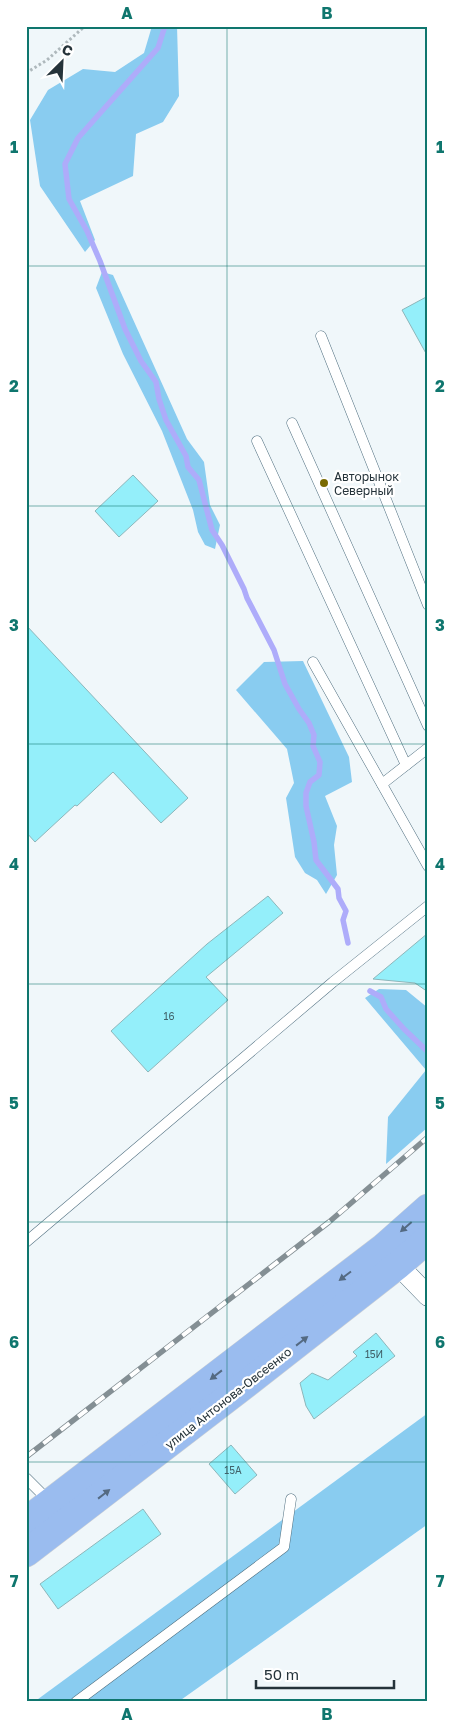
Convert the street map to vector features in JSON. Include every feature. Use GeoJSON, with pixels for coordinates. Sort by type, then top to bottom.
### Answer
{"type":"FeatureCollection","features":[{"type":"Feature","properties":{"kind":"highway","name":"улица Антонова-Овсеенко"},"geometry":{"type":"LineString","coordinates":[[26,1553],[58,1513],[384,1247],[428,1208]]}},
{"type":"Feature","properties":{"kind":"highway","name":"улица Антонова-Овсеенко"},"geometry":{"type":"LineString","coordinates":[[26,1521],[58,1513],[246,1384],[428,1239]]}},
{"type":"Feature","properties":{"kind":"street"},"geometry":{"type":"LineString","coordinates":[[398,1264],[428,1296]]}},
{"type":"Feature","properties":{"kind":"lane"},"geometry":{"type":"LineString","coordinates":[[320,336],[428,605]]}},
{"type":"Feature","properties":{"kind":"lane"},"geometry":{"type":"LineString","coordinates":[[292,422],[428,726]]}},
{"type":"Feature","properties":{"kind":"lane"},"geometry":{"type":"LineString","coordinates":[[257,441],[406,765]]}},
{"type":"Feature","properties":{"kind":"lane"},"geometry":{"type":"LineString","coordinates":[[313,662],[428,866]]}},
{"type":"Feature","properties":{"kind":"lane"},"geometry":{"type":"LineString","coordinates":[[382,784],[428,748]]}},
{"type":"Feature","properties":{"kind":"lane"},"geometry":{"type":"LineString","coordinates":[[26,1242],[332,982],[428,906]]}},
{"type":"Feature","properties":{"kind":"lane"},"geometry":{"type":"LineString","coordinates":[[26,1478],[58,1513]]}},
{"type":"Feature","properties":{"kind":"lane"},"geometry":{"type":"LineString","coordinates":[[76,1702],[284,1547],[291,1499]]}},
{"type":"Feature","properties":{"kind":"path"},"geometry":{"type":"LineString","coordinates":[[26,73],[47,60],[85,26]]}},
{"type":"Feature","properties":{"kind":"shaded area"},"geometry":{"type":"Polygon","coordinates":[[[152,26],[177,26],[179,96],[163,122],[136,134],[133,176],[80,201],[95,240],[85,252],[40,186],[30,120],[48,90],[83,69],[115,72],[144,53],[152,26]]]}},
{"type":"Feature","properties":{"kind":"shaded area"},"geometry":{"type":"Polygon","coordinates":[[[102,272],[113,275],[187,439],[204,462],[210,505],[220,525],[215,549],[205,545],[198,532],[193,510],[162,431],[123,354],[96,288],[102,272]]]}},
{"type":"Feature","properties":{"kind":"shaded area"},"geometry":{"type":"Polygon","coordinates":[[[303,661],[349,757],[352,782],[325,796],[337,826],[334,845],[337,875],[326,894],[317,880],[305,873],[295,857],[286,798],[294,783],[287,749],[236,690],[264,662],[303,661]]]}},
{"type":"Feature","properties":{"kind":"shaded area"},"geometry":{"type":"Polygon","coordinates":[[[379,989],[406,990],[428,1008],[428,1127],[386,1164],[388,1117],[426,1070],[365,998],[379,989]]]}},
{"type":"Feature","properties":{"kind":"shaded area"},"geometry":{"type":"Polygon","coordinates":[[[428,1413],[428,1524],[178,1702],[34,1702],[428,1413]]]}},
{"type":"Feature","properties":{"kind":"building"},"geometry":{"type":"Polygon","coordinates":[[[428,296],[428,357],[402,310],[428,296]]]}},
{"type":"Feature","properties":{"kind":"building"},"geometry":{"type":"Polygon","coordinates":[[[133,475],[158,501],[119,537],[95,511],[133,475]]]}},
{"type":"Feature","properties":{"kind":"building"},"geometry":{"type":"Polygon","coordinates":[[[26,625],[188,798],[161,823],[113,772],[35,842],[26,832],[26,625]]]}},
{"type":"Feature","properties":{"kind":"building"},"geometry":{"type":"Polygon","coordinates":[[[268,896],[283,913],[206,977],[228,1000],[148,1072],[111,1031],[207,944],[268,896]]]}},
{"type":"Feature","properties":{"kind":"building"},"geometry":{"type":"Polygon","coordinates":[[[428,933],[428,992],[415,983],[373,979],[428,933]]]}},
{"type":"Feature","properties":{"kind":"building"},"geometry":{"type":"Polygon","coordinates":[[[376,1333],[395,1356],[314,1419],[306,1406],[300,1383],[312,1373],[328,1380],[357,1356],[353,1352],[376,1333]]]}},
{"type":"Feature","properties":{"kind":"building"},"geometry":{"type":"Polygon","coordinates":[[[231,1445],[257,1475],[235,1494],[209,1464],[231,1445]]]}},
{"type":"Feature","properties":{"kind":"building"},"geometry":{"type":"Polygon","coordinates":[[[143,1509],[161,1534],[58,1609],[40,1584],[143,1509]]]}},
{"type":"Feature","properties":{"kind":"waterway"},"geometry":{"type":"LineString","coordinates":[[165,26],[158,48],[78,138],[65,164],[69,199],[87,231],[100,261],[125,329],[141,361],[156,382],[166,420],[186,456],[188,467],[199,480],[212,530],[222,545],[274,650],[285,684],[309,723],[314,735],[313,746],[320,762],[319,775],[310,782],[306,793],[306,806],[316,860],[338,889],[339,898],[346,911],[343,920],[348,943]]}},
{"type":"Feature","properties":{"kind":"waterway"},"geometry":{"type":"LineString","coordinates":[[370,991],[381,997],[386,1009],[428,1052]]}},
{"type":"Feature","properties":{"kind":"railway"},"geometry":{"type":"LineString","coordinates":[[26,1457],[329,1222],[428,1137]]}},
{"type":"Feature","properties":{"kind":"place","name":"Авторынок Северный"},"geometry":{"type":"Point","coordinates":[324,483]}}]}
